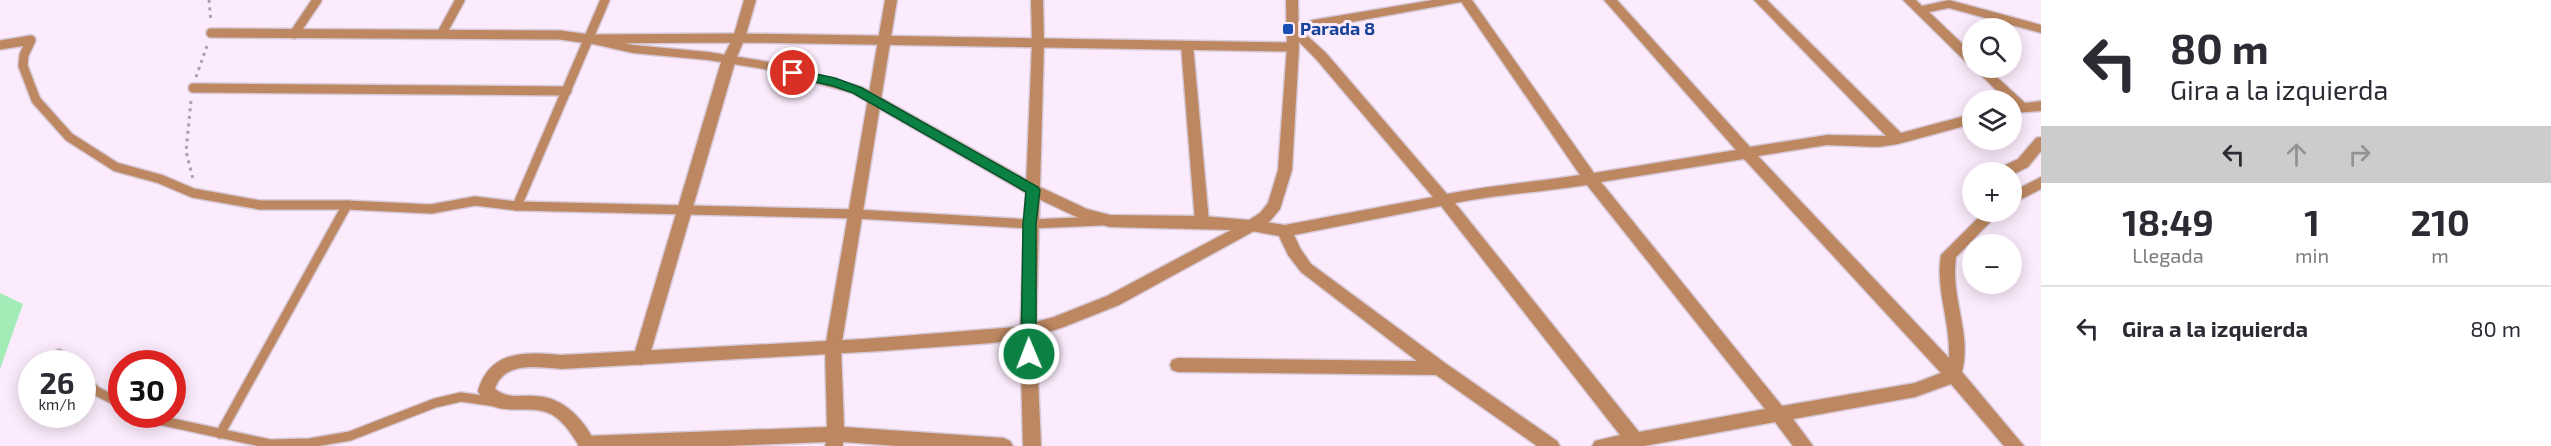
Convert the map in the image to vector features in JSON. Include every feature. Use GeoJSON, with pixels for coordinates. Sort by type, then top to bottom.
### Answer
{"type":"FeatureCollection","features":[{"type":"Feature","properties":{"kind":"street"},"geometry":{"type":"LineString","coordinates":[[641,358],[729,59],[739,38],[750,0]]}},
{"type":"Feature","properties":{"kind":"street"},"geometry":{"type":"LineString","coordinates":[[835,440],[833,348],[891,0]]}},
{"type":"Feature","properties":{"kind":"street"},"geometry":{"type":"LineString","coordinates":[[1032,446],[1028,331],[1038,43],[1037,0]]}},
{"type":"Feature","properties":{"kind":"street"},"geometry":{"type":"LineString","coordinates":[[1005,446],[835,440],[587,445],[577,427],[564,414],[550,406],[501,403],[486,391],[487,381],[503,365],[529,360],[561,362],[795,348],[833,348],[984,337],[1028,331],[1076,316],[1129,291],[1251,226],[1266,217],[1275,206],[1285,170],[1293,47],[1292,0]]}},
{"type":"Feature","properties":{"kind":"street"},"geometry":{"type":"LineString","coordinates":[[1293,30],[1313,24],[1456,0]]}},
{"type":"Feature","properties":{"kind":"street"},"geometry":{"type":"LineString","coordinates":[[1466,0],[1589,177],[1803,446]]}},
{"type":"Feature","properties":{"kind":"street"},"geometry":{"type":"LineString","coordinates":[[1610,0],[1747,153],[1953,374],[2015,446]]}},
{"type":"Feature","properties":{"kind":"street"},"geometry":{"type":"LineString","coordinates":[[1760,0],[1898,139]]}},
{"type":"Feature","properties":{"kind":"street"},"geometry":{"type":"LineString","coordinates":[[1909,0],[1962,50]]}},
{"type":"Feature","properties":{"kind":"street"},"geometry":{"type":"LineString","coordinates":[[1921,10],[1949,2],[2041,29]]}},
{"type":"Feature","properties":{"kind":"street"},"geometry":{"type":"LineString","coordinates":[[1293,30],[1321,56],[1445,201],[1635,440]]}},
{"type":"Feature","properties":{"kind":"street"},"geometry":{"type":"LineString","coordinates":[[589,39],[609,46],[729,59],[835,82],[875,100],[1033,190],[1083,214],[1110,221],[1202,222],[1285,231],[1489,191],[1527,189],[1589,177],[1827,140],[1878,142],[1962,122]]}},
{"type":"Feature","properties":{"kind":"street"},"geometry":{"type":"LineString","coordinates":[[1187,45],[1202,222]]}},
{"type":"Feature","properties":{"kind":"street"},"geometry":{"type":"LineString","coordinates":[[1989,78],[2000,90]]}},
{"type":"Feature","properties":{"kind":"street"},"geometry":{"type":"LineString","coordinates":[[2022,108],[2041,106]]}},
{"type":"Feature","properties":{"kind":"street"},"geometry":{"type":"LineString","coordinates":[[2022,163],[2041,142]]}},
{"type":"Feature","properties":{"kind":"street"},"geometry":{"type":"LineString","coordinates":[[2022,191],[2041,182]]}},
{"type":"Feature","properties":{"kind":"street"},"geometry":{"type":"LineString","coordinates":[[1601,446],[1915,390],[1939,383],[1953,374],[1958,352],[1946,265],[1949,255],[1959,243],[1982,222]]}},
{"type":"Feature","properties":{"kind":"street"},"geometry":{"type":"LineString","coordinates":[[1285,231],[1293,251],[1306,268],[1439,368],[1551,446]]}},
{"type":"Feature","properties":{"kind":"street"},"geometry":{"type":"LineString","coordinates":[[1178,365],[1439,368]]}},
{"type":"Feature","properties":{"kind":"lane"},"geometry":{"type":"LineString","coordinates":[[294,34],[317,0]]}},
{"type":"Feature","properties":{"kind":"lane"},"geometry":{"type":"LineString","coordinates":[[442,33],[460,0]]}},
{"type":"Feature","properties":{"kind":"lane"},"geometry":{"type":"LineString","coordinates":[[517,206],[604,0]]}},
{"type":"Feature","properties":{"kind":"lane"},"geometry":{"type":"LineString","coordinates":[[211,33],[442,33],[560,35],[589,39],[739,38],[1293,47]]}},
{"type":"Feature","properties":{"kind":"lane"},"geometry":{"type":"LineString","coordinates":[[3,45],[25,39],[31,40],[24,55],[23,66],[36,100],[69,137],[116,167],[160,179],[193,193],[222,199],[260,205],[297,207],[347,205],[431,209],[476,201],[517,206],[686,208],[856,214],[1030,224],[1110,221]]}},
{"type":"Feature","properties":{"kind":"lane"},"geometry":{"type":"LineString","coordinates":[[193,88],[567,91]]}},
{"type":"Feature","properties":{"kind":"lane"},"geometry":{"type":"LineString","coordinates":[[220,434],[347,205]]}},
{"type":"Feature","properties":{"kind":"lane"},"geometry":{"type":"LineString","coordinates":[[186,426],[270,444],[310,443],[350,436],[435,403],[461,397],[501,403]]}},
{"type":"Feature","properties":{"kind":"path"},"geometry":{"type":"LineString","coordinates":[[194,179],[187,167],[186,146],[193,88],[211,33],[209,0]]}},
{"type":"Feature","properties":{"kind":"green space"},"geometry":{"type":"Polygon","coordinates":[[[0,293],[23,304],[0,369],[0,293]]]}},
{"type":"Feature","properties":{"kind":"place","name":"Parada 8"},"geometry":{"type":"Point","coordinates":[1288,29]}},
{"type":"Feature","properties":{"kind":"route"},"geometry":{"type":"LineString","coordinates":[[793,73],[835,82],[857,90],[1033,190],[1030,224],[1029,354]]}}]}
